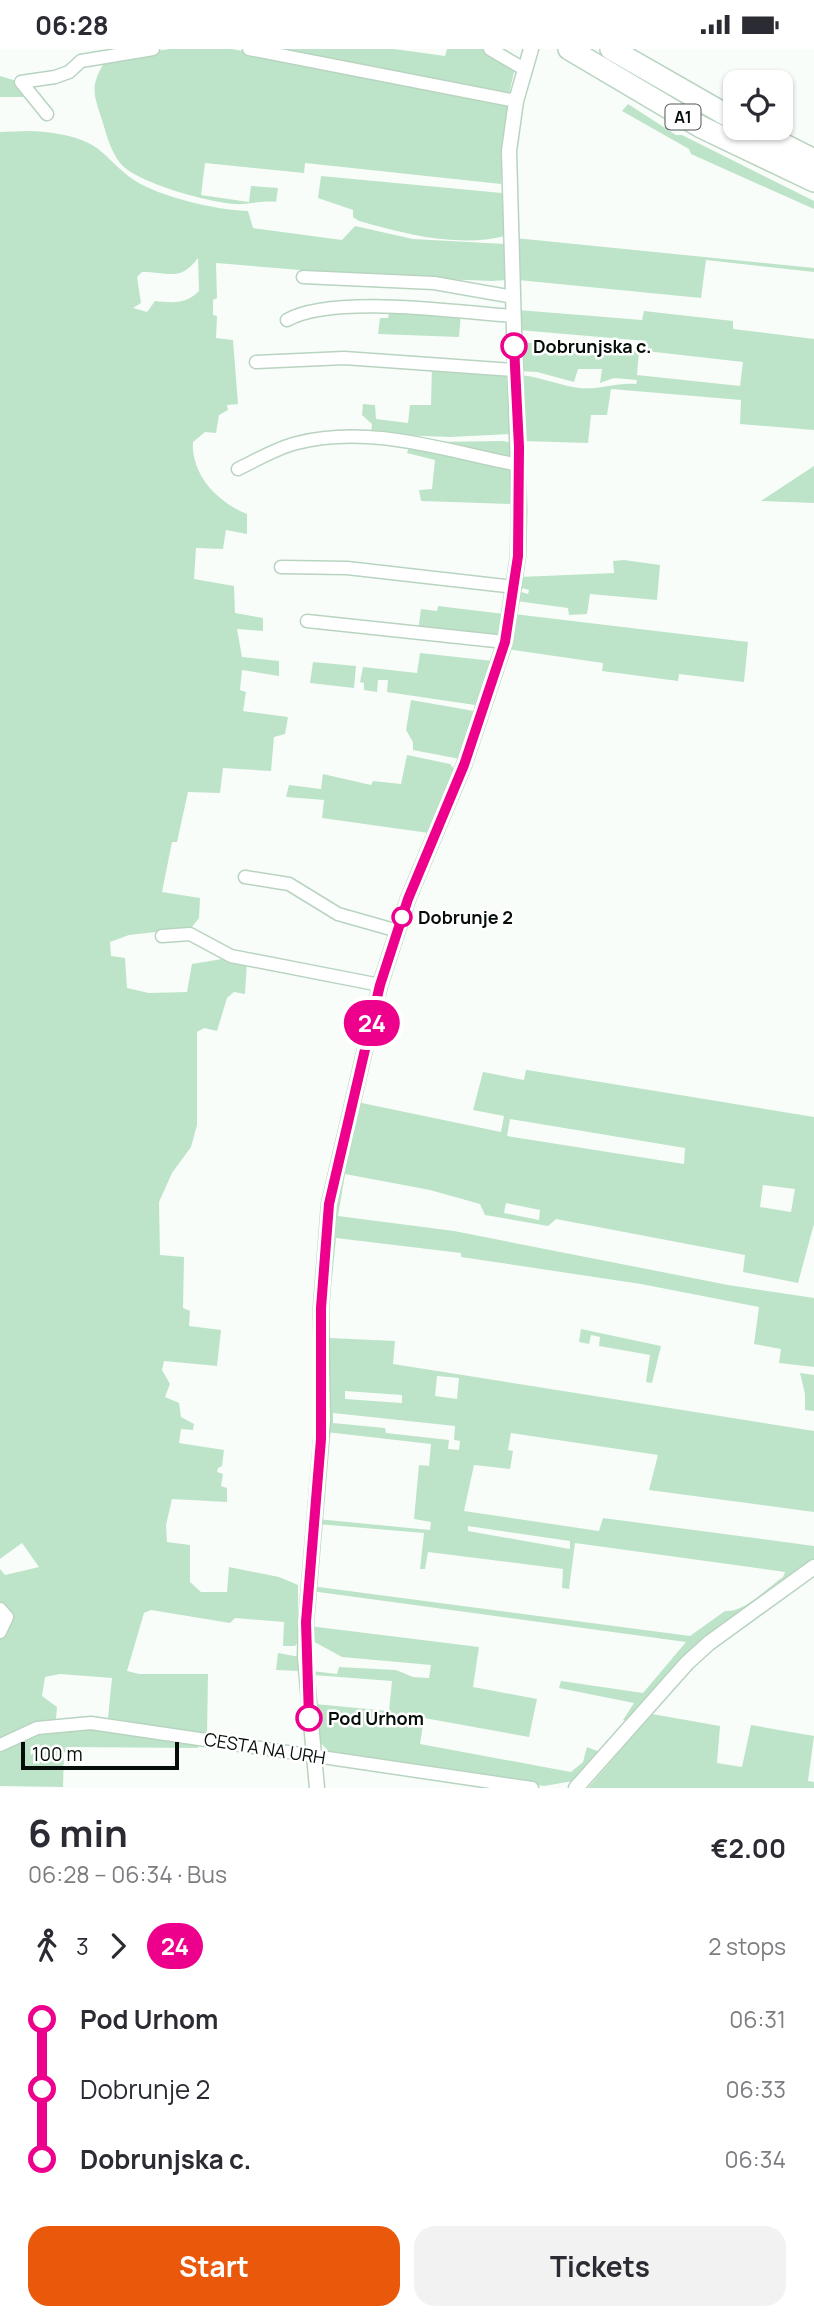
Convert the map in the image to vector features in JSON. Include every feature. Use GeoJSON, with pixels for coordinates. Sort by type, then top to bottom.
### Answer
{"type":"FeatureCollection","features":[{"type":"Feature","properties":{"kind":"highway","name":"A1"},"geometry":{"type":"LineString","coordinates":[[569,49],[701,127],[811,170]]}},
{"type":"Feature","properties":{"kind":"highway","name":"A1"},"geometry":{"type":"LineString","coordinates":[[611,49],[723,113]]}},
{"type":"Feature","properties":{"kind":"highway","name":"A1"},"geometry":{"type":"LineString","coordinates":[[768,140],[811,170]]}},
{"type":"Feature","properties":{"kind":"street"},"geometry":{"type":"LineString","coordinates":[[47,114],[21,82],[55,77],[69,72],[81,61],[153,49]]}},
{"type":"Feature","properties":{"kind":"street"},"geometry":{"type":"LineString","coordinates":[[249,49],[516,101]]}},
{"type":"Feature","properties":{"kind":"street"},"geometry":{"type":"LineString","coordinates":[[490,49],[524,69]]}},
{"type":"Feature","properties":{"kind":"street"},"geometry":{"type":"LineString","coordinates":[[317,1788],[305,1657],[323,1420],[321,1308],[326,1231],[336,1167],[380,985],[408,899],[464,765],[505,642],[515,586],[519,465],[509,151],[516,101],[531,49]]}},
{"type":"Feature","properties":{"kind":"street"},"geometry":{"type":"LineString","coordinates":[[303,277],[434,283],[513,297]]}},
{"type":"Feature","properties":{"kind":"street"},"geometry":{"type":"LineString","coordinates":[[287,320],[314,310],[346,308],[513,316]]}},
{"type":"Feature","properties":{"kind":"street"},"geometry":{"type":"LineString","coordinates":[[256,362],[344,358],[515,370]]}},
{"type":"Feature","properties":{"kind":"street"},"geometry":{"type":"LineString","coordinates":[[238,469],[286,446],[340,436],[405,439],[519,465]]}},
{"type":"Feature","properties":{"kind":"street"},"geometry":{"type":"LineString","coordinates":[[281,567],[347,568],[515,586]]}},
{"type":"Feature","properties":{"kind":"street"},"geometry":{"type":"LineString","coordinates":[[307,621],[505,642]]}},
{"type":"Feature","properties":{"kind":"street"},"geometry":{"type":"LineString","coordinates":[[245,877],[289,884],[338,914],[398,931]]}},
{"type":"Feature","properties":{"kind":"street"},"geometry":{"type":"LineString","coordinates":[[162,936],[190,934],[230,956],[380,985]]}},
{"type":"Feature","properties":{"kind":"street"},"geometry":{"type":"LineString","coordinates":[[576,1788],[687,1663],[709,1643],[814,1567]]}},
{"type":"Feature","properties":{"kind":"street"},"geometry":{"type":"LineString","coordinates":[[0,1609],[7,1617],[0,1632]]}},
{"type":"Feature","properties":{"kind":"street","name":"CESTA NA URH"},"geometry":{"type":"LineString","coordinates":[[0,1745],[37,1728],[91,1723],[312,1753],[532,1788]]}},
{"type":"Feature","properties":{"kind":"green space"},"geometry":{"type":"Polygon","coordinates":[[[170,49],[232,49],[469,93],[508,104],[501,184],[305,163],[304,173],[205,163],[201,195],[249,202],[251,186],[278,188],[276,202],[240,204],[191,195],[141,178],[120,163],[112,149],[97,104],[95,83],[107,58],[170,49]]]}},
{"type":"Feature","properties":{"kind":"green space"},"geometry":{"type":"Polygon","coordinates":[[[265,49],[394,49],[445,56],[447,49],[483,49],[515,68],[509,94],[265,49]]]}},
{"type":"Feature","properties":{"kind":"green space"},"geometry":{"type":"Polygon","coordinates":[[[0,76],[17,81],[27,97],[0,97],[0,76]]]}},
{"type":"Feature","properties":{"kind":"green space"},"geometry":{"type":"Polygon","coordinates":[[[628,104],[676,135],[682,135],[814,201],[814,209],[691,154],[689,149],[622,111],[628,104]]]}},
{"type":"Feature","properties":{"kind":"green space"},"geometry":{"type":"Polygon","coordinates":[[[0,132],[47,132],[82,140],[97,148],[134,180],[158,192],[205,205],[248,211],[253,228],[342,240],[355,226],[413,239],[505,244],[507,280],[492,281],[385,277],[216,263],[217,298],[213,300],[213,315],[217,316],[216,338],[233,340],[238,404],[227,405],[228,410],[219,415],[216,433],[205,432],[193,442],[194,454],[196,465],[208,485],[226,502],[247,514],[247,534],[226,530],[223,549],[196,548],[194,579],[234,586],[235,613],[263,618],[263,631],[237,629],[242,657],[279,661],[279,676],[242,670],[240,690],[246,692],[243,711],[288,717],[285,734],[274,737],[271,771],[223,768],[220,793],[188,792],[177,842],[172,842],[162,892],[200,898],[199,918],[191,928],[129,935],[110,942],[111,956],[125,958],[127,988],[149,993],[187,992],[192,964],[222,959],[247,961],[245,994],[234,992],[227,998],[217,1031],[204,1028],[197,1032],[197,1125],[191,1147],[172,1173],[159,1202],[160,1255],[184,1257],[183,1308],[190,1311],[189,1326],[221,1330],[217,1366],[164,1361],[162,1370],[170,1384],[165,1397],[179,1403],[181,1417],[194,1424],[193,1430],[181,1429],[179,1443],[224,1450],[222,1466],[217,1472],[223,1474],[221,1486],[227,1488],[227,1502],[172,1499],[166,1525],[167,1542],[190,1545],[190,1582],[201,1592],[227,1592],[229,1567],[279,1577],[298,1585],[298,1642],[295,1646],[283,1646],[284,1622],[235,1618],[230,1623],[151,1610],[144,1613],[127,1671],[139,1674],[208,1674],[207,1734],[108,1718],[112,1678],[60,1674],[45,1677],[42,1696],[57,1707],[56,1719],[35,1723],[0,1739],[0,1639],[9,1626],[0,1606],[0,1569],[5,1575],[39,1567],[22,1543],[0,1559],[0,132]],[[198,258],[180,273],[142,272],[137,277],[141,303],[133,308],[147,312],[155,301],[179,302],[199,291],[198,258]]]}},
{"type":"Feature","properties":{"kind":"green space"},"geometry":{"type":"Polygon","coordinates":[[[321,176],[502,193],[505,205],[505,236],[469,241],[450,240],[413,235],[359,221],[353,217],[353,210],[318,198],[321,176]]]}},
{"type":"Feature","properties":{"kind":"green space"},"geometry":{"type":"Polygon","coordinates":[[[515,238],[814,268],[814,272],[706,260],[701,298],[518,280],[515,238]]]}},
{"type":"Feature","properties":{"kind":"green space"},"geometry":{"type":"Polygon","coordinates":[[[518,310],[642,320],[644,311],[733,321],[733,329],[814,339],[814,430],[740,424],[741,400],[611,389],[607,415],[591,415],[588,443],[523,441],[520,375],[587,388],[636,384],[637,380],[614,378],[600,383],[602,369],[578,369],[574,382],[537,372],[520,371],[519,342],[639,351],[637,375],[740,386],[743,362],[646,351],[646,341],[519,330],[518,310]]]}},
{"type":"Feature","properties":{"kind":"green space"},"geometry":{"type":"Polygon","coordinates":[[[389,313],[461,314],[459,337],[378,334],[380,318],[388,318],[389,313]]]}},
{"type":"Feature","properties":{"kind":"green space"},"geometry":{"type":"Polygon","coordinates":[[[432,365],[511,377],[511,434],[450,437],[371,434],[372,424],[362,415],[363,404],[375,405],[376,419],[408,423],[410,405],[431,405],[432,365]]]}},
{"type":"Feature","properties":{"kind":"green space"},"geometry":{"type":"Polygon","coordinates":[[[429,442],[513,443],[512,452],[506,457],[429,442]]]}},
{"type":"Feature","properties":{"kind":"green space"},"geometry":{"type":"Polygon","coordinates":[[[409,447],[513,469],[513,499],[510,504],[421,501],[419,490],[432,489],[435,460],[407,453],[409,447]]]}},
{"type":"Feature","properties":{"kind":"green space"},"geometry":{"type":"Polygon","coordinates":[[[814,466],[814,503],[761,501],[814,466]]]}},
{"type":"Feature","properties":{"kind":"green space"},"geometry":{"type":"Polygon","coordinates":[[[613,561],[660,565],[657,600],[590,594],[587,614],[569,615],[568,608],[516,601],[518,591],[528,594],[529,590],[518,587],[520,577],[614,573],[613,561]]]}},
{"type":"Feature","properties":{"kind":"green space"},"geometry":{"type":"Polygon","coordinates":[[[438,606],[504,614],[500,637],[418,631],[421,609],[437,611],[438,606]]]}},
{"type":"Feature","properties":{"kind":"green space"},"geometry":{"type":"Polygon","coordinates":[[[514,614],[748,642],[744,682],[679,674],[678,681],[602,671],[603,663],[506,649],[514,614]]]}},
{"type":"Feature","properties":{"kind":"green space"},"geometry":{"type":"Polygon","coordinates":[[[420,653],[493,661],[482,701],[475,705],[387,692],[388,680],[378,680],[377,692],[364,690],[364,683],[360,682],[363,667],[417,673],[420,653]]]}},
{"type":"Feature","properties":{"kind":"green space"},"geometry":{"type":"Polygon","coordinates":[[[313,662],[356,666],[354,688],[310,683],[313,662]]]}},
{"type":"Feature","properties":{"kind":"green space"},"geometry":{"type":"Polygon","coordinates":[[[411,700],[474,711],[477,716],[460,759],[413,750],[413,742],[406,730],[411,700]]]}},
{"type":"Feature","properties":{"kind":"green space"},"geometry":{"type":"Polygon","coordinates":[[[407,755],[450,764],[455,770],[429,833],[322,818],[324,800],[286,797],[289,785],[321,789],[323,774],[371,785],[373,781],[401,784],[407,755]]]}},
{"type":"Feature","properties":{"kind":"green space"},"geometry":{"type":"Polygon","coordinates":[[[521,1069],[814,1117],[814,1224],[798,1283],[743,1272],[745,1255],[556,1219],[548,1226],[485,1215],[480,1204],[430,1190],[345,1174],[338,1216],[454,1231],[728,1285],[814,1298],[814,1367],[779,1363],[781,1349],[754,1344],[759,1307],[641,1284],[461,1257],[461,1253],[336,1238],[332,1278],[329,1245],[332,1221],[357,1102],[501,1132],[504,1116],[473,1110],[483,1072],[524,1080],[526,1070],[521,1069]],[[510,1119],[507,1136],[684,1164],[685,1148],[510,1119]],[[763,1185],[760,1207],[791,1212],[795,1189],[763,1185]],[[506,1203],[504,1213],[539,1220],[540,1210],[506,1203]]]}},
{"type":"Feature","properties":{"kind":"green space"},"geometry":{"type":"Polygon","coordinates":[[[581,1329],[661,1346],[652,1383],[646,1382],[650,1355],[599,1346],[600,1337],[591,1335],[589,1344],[579,1342],[581,1329]]]}},
{"type":"Feature","properties":{"kind":"green space"},"geometry":{"type":"Polygon","coordinates":[[[327,1340],[395,1341],[393,1364],[814,1431],[814,1512],[649,1490],[658,1455],[511,1433],[508,1450],[513,1451],[510,1469],[474,1465],[464,1511],[599,1531],[603,1518],[814,1546],[814,1561],[712,1632],[685,1656],[628,1721],[623,1720],[634,1703],[559,1688],[561,1681],[643,1693],[686,1642],[311,1591],[311,1586],[690,1636],[725,1611],[740,1608],[755,1599],[783,1577],[785,1572],[575,1543],[569,1589],[562,1588],[563,1569],[428,1552],[425,1569],[420,1569],[424,1533],[317,1524],[317,1519],[430,1530],[431,1522],[414,1519],[419,1465],[429,1466],[431,1444],[326,1432],[327,1340]],[[437,1376],[435,1396],[457,1399],[459,1378],[437,1376]],[[345,1391],[345,1399],[402,1403],[402,1395],[345,1391]],[[333,1413],[333,1423],[385,1428],[386,1433],[449,1440],[448,1449],[459,1450],[460,1441],[454,1440],[455,1426],[333,1413]],[[468,1526],[468,1531],[570,1549],[570,1541],[468,1526]]]}},
{"type":"Feature","properties":{"kind":"green space"},"geometry":{"type":"Polygon","coordinates":[[[800,1373],[814,1375],[814,1411],[805,1410],[805,1394],[800,1373]]]}},
{"type":"Feature","properties":{"kind":"green space"},"geometry":{"type":"Polygon","coordinates":[[[309,1626],[479,1647],[473,1687],[537,1699],[529,1737],[424,1718],[420,1744],[571,1772],[583,1762],[587,1747],[600,1752],[573,1781],[544,1786],[331,1754],[318,1740],[315,1704],[389,1711],[392,1681],[313,1675],[312,1671],[337,1674],[339,1667],[396,1670],[413,1677],[429,1678],[431,1665],[342,1657],[311,1640],[309,1626]]]}},
{"type":"Feature","properties":{"kind":"green space"},"geometry":{"type":"Polygon","coordinates":[[[278,1653],[300,1657],[299,1671],[276,1670],[278,1653]]]}},
{"type":"Feature","properties":{"kind":"green space"},"geometry":{"type":"Polygon","coordinates":[[[652,1714],[720,1726],[717,1763],[742,1767],[751,1725],[814,1736],[808,1781],[814,1782],[814,1788],[588,1788],[652,1714]]]}},
{"type":"Feature","properties":{"kind":"green space"},"geometry":{"type":"Polygon","coordinates":[[[91,1728],[199,1743],[198,1748],[68,1747],[64,1753],[63,1787],[0,1786],[0,1749],[37,1734],[91,1728]]]}},
{"type":"Feature","properties":{"kind":"bus line","name":"24"},"geometry":{"type":"LineString","coordinates":[[309,1718],[305,1657],[307,1586],[323,1420],[321,1308],[329,1204],[380,985],[408,899],[464,765],[505,642],[518,556],[519,447],[514,346]]}},
{"type":"Feature","properties":{"kind":"place","name":"Dobrunjska c."},"geometry":{"type":"Point","coordinates":[514,346]}},
{"type":"Feature","properties":{"kind":"place","name":"Dobrunje 2"},"geometry":{"type":"Point","coordinates":[402,917]}},
{"type":"Feature","properties":{"kind":"place","name":"Pod Urhom"},"geometry":{"type":"Point","coordinates":[309,1718]}}]}
